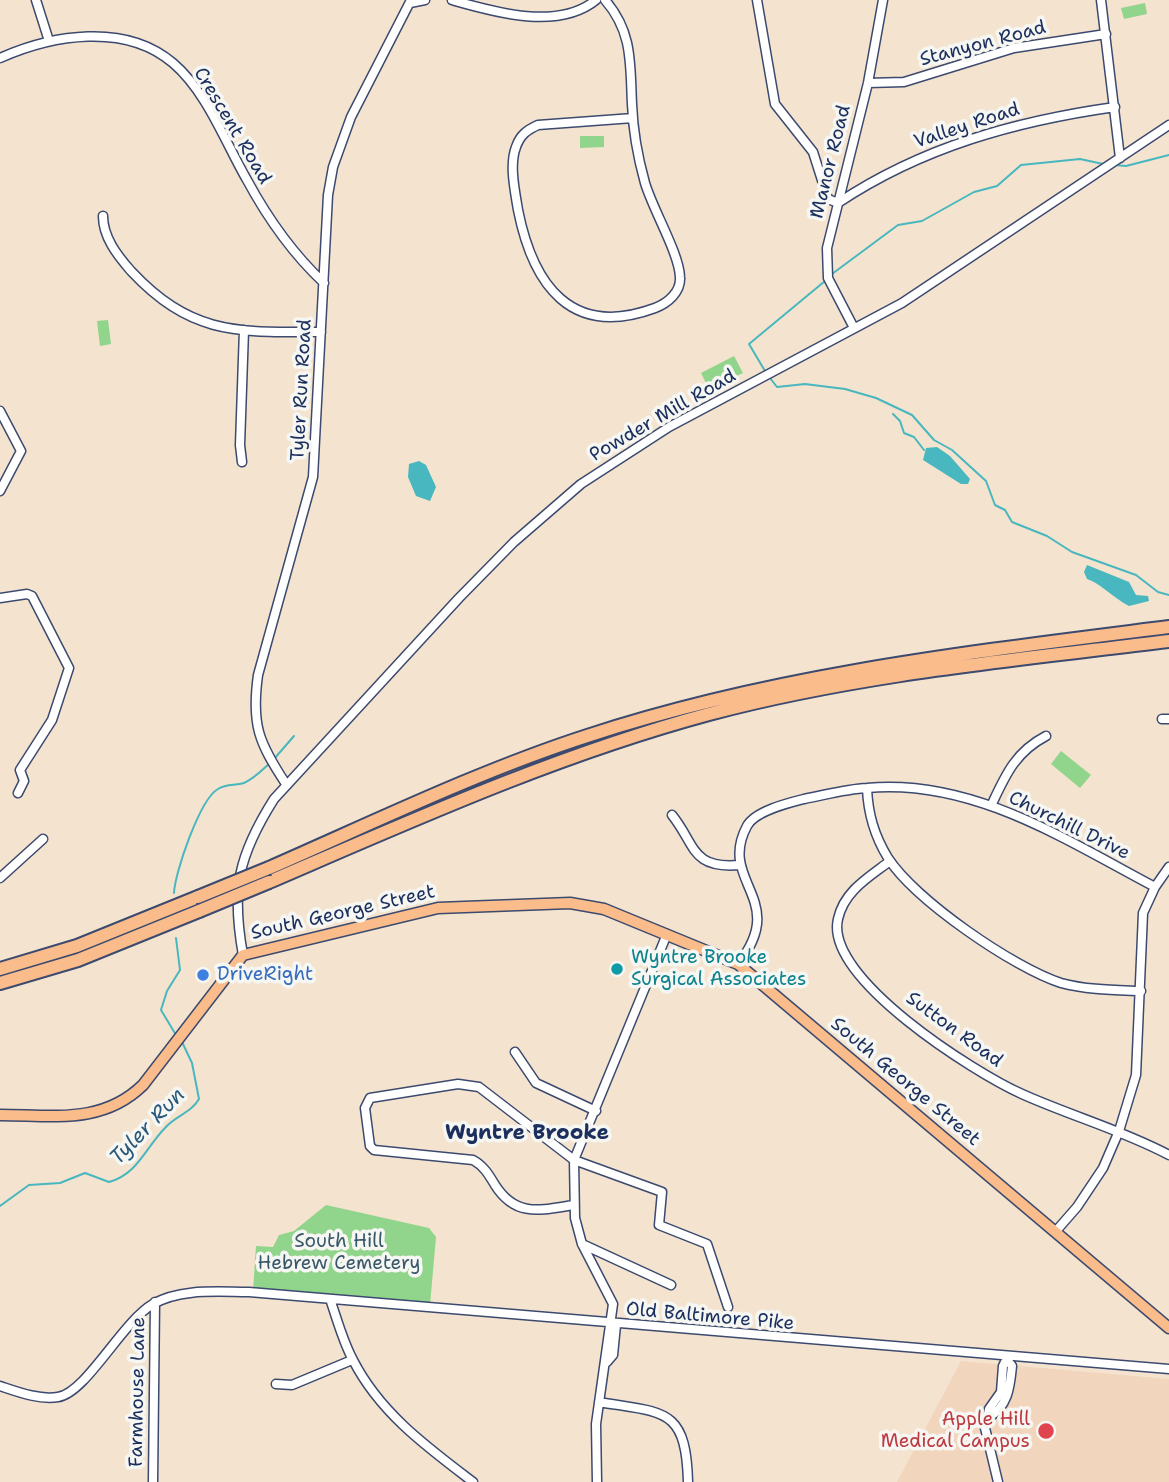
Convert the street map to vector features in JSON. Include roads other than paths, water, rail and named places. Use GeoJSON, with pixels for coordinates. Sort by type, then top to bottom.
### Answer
{"type":"FeatureCollection","features":[{"type":"Feature","properties":{"kind":"highway"},"geometry":{"type":"LineString","coordinates":[[0,969],[77,946],[584,736],[805,678],[891,663],[1169,627]]}},
{"type":"Feature","properties":{"kind":"highway"},"geometry":{"type":"LineString","coordinates":[[0,983],[78,960],[561,761],[710,714],[854,683],[1169,641]]}},
{"type":"Feature","properties":{"kind":"main road","name":"South George Street"},"geometry":{"type":"LineString","coordinates":[[1,1113],[75,1116],[108,1109],[132,1095],[243,955],[438,908],[514,904],[587,905],[667,934],[738,964],[1169,1328]]}},
{"type":"Feature","properties":{"kind":"street"},"geometry":{"type":"LineString","coordinates":[[36,0],[49,41]]}},
{"type":"Feature","properties":{"kind":"street"},"geometry":{"type":"LineString","coordinates":[[410,2],[425,0]]}},
{"type":"Feature","properties":{"kind":"street"},"geometry":{"type":"LineString","coordinates":[[452,0],[487,10],[528,16],[573,12],[596,0]]}},
{"type":"Feature","properties":{"kind":"street"},"geometry":{"type":"LineString","coordinates":[[605,0],[619,20],[631,49],[633,118],[644,180],[678,267],[680,283],[674,295],[660,306],[620,317],[601,317],[579,311],[550,290],[538,272],[525,237],[515,194],[513,159],[519,140],[538,125],[633,118]]}},
{"type":"Feature","properties":{"kind":"street"},"geometry":{"type":"LineString","coordinates":[[757,0],[775,104],[813,152],[828,200],[838,203]]}},
{"type":"Feature","properties":{"kind":"street","name":"Manor Road"},"geometry":{"type":"LineString","coordinates":[[854,328],[829,280],[827,248],[868,83],[883,0]]}},
{"type":"Feature","properties":{"kind":"street"},"geometry":{"type":"LineString","coordinates":[[1101,0],[1115,107],[1118,160]]}},
{"type":"Feature","properties":{"kind":"street","name":"Tyler Run Road"},"geometry":{"type":"LineString","coordinates":[[286,785],[259,738],[254,704],[258,675],[313,477],[328,195],[339,146],[410,2]]}},
{"type":"Feature","properties":{"kind":"street","name":"Stanyon Road"},"geometry":{"type":"LineString","coordinates":[[868,83],[904,82],[1014,48],[1106,34]]}},
{"type":"Feature","properties":{"kind":"street","name":"Crescent Road"},"geometry":{"type":"LineString","coordinates":[[0,58],[49,41],[89,36],[123,40],[173,62],[201,96],[270,218],[324,283]]}},
{"type":"Feature","properties":{"kind":"street","name":"Valley Road"},"geometry":{"type":"LineString","coordinates":[[838,203],[923,155],[947,146],[1018,124],[1115,107]]}},
{"type":"Feature","properties":{"kind":"street","name":"Powder Mill Road"},"geometry":{"type":"LineString","coordinates":[[243,955],[236,912],[239,876],[252,837],[286,785],[459,598],[548,510],[626,452],[914,295],[1169,125]]}},
{"type":"Feature","properties":{"kind":"street"},"geometry":{"type":"LineString","coordinates":[[103,216],[103,231],[125,264],[164,302],[197,322],[244,330],[321,332]]}},
{"type":"Feature","properties":{"kind":"street"},"geometry":{"type":"LineString","coordinates":[[242,462],[240,445],[244,330]]}},
{"type":"Feature","properties":{"kind":"street"},"geometry":{"type":"LineString","coordinates":[[0,411],[21,451],[0,491]]}},
{"type":"Feature","properties":{"kind":"street"},"geometry":{"type":"LineString","coordinates":[[0,598],[27,594],[32,596],[69,668],[52,720],[20,769],[24,781],[18,793]]}},
{"type":"Feature","properties":{"kind":"street"},"geometry":{"type":"LineString","coordinates":[[991,806],[1014,760],[1027,746],[1046,736]]}},
{"type":"Feature","properties":{"kind":"street","name":"Churchill Drive"},"geometry":{"type":"LineString","coordinates":[[739,865],[741,844],[748,823],[758,817],[796,801],[867,788],[898,787],[944,794],[1024,818],[1155,887]]}},
{"type":"Feature","properties":{"kind":"street"},"geometry":{"type":"LineString","coordinates":[[867,788],[868,811],[874,832],[890,861],[978,940],[1028,970],[1090,989],[1141,991]]}},
{"type":"Feature","properties":{"kind":"street"},"geometry":{"type":"LineString","coordinates":[[672,815],[681,827],[690,848],[704,861],[723,866],[739,865],[758,909],[759,927],[752,947],[738,964]]}},
{"type":"Feature","properties":{"kind":"street"},"geometry":{"type":"LineString","coordinates":[[2,873],[43,839]]}},
{"type":"Feature","properties":{"kind":"street","name":"Sutton Road"},"geometry":{"type":"LineString","coordinates":[[890,861],[858,884],[843,904],[837,921],[843,955],[858,975],[919,1029],[981,1072],[1022,1094],[1119,1131],[1169,1155]]}},
{"type":"Feature","properties":{"kind":"street"},"geometry":{"type":"LineString","coordinates":[[1056,1231],[1077,1207],[1103,1168],[1119,1131],[1136,1075],[1141,991],[1139,949],[1143,913],[1155,887],[1169,867]]}},
{"type":"Feature","properties":{"kind":"street"},"geometry":{"type":"LineString","coordinates":[[597,1482],[595,1446],[599,1402],[613,1324],[613,1304],[611,1295],[582,1244],[574,1205],[574,1160],[667,934]]}},
{"type":"Feature","properties":{"kind":"street"},"geometry":{"type":"LineString","coordinates":[[515,1052],[536,1083],[596,1111]]}},
{"type":"Feature","properties":{"kind":"street"},"geometry":{"type":"LineString","coordinates":[[574,1205],[537,1211],[512,1205],[503,1199],[484,1168],[473,1160],[374,1150],[370,1146],[365,1108],[370,1098],[472,1084],[487,1090],[574,1160],[662,1192],[659,1225],[707,1244],[728,1307]]}},
{"type":"Feature","properties":{"kind":"street"},"geometry":{"type":"LineString","coordinates":[[582,1244],[671,1285]]}},
{"type":"Feature","properties":{"kind":"street","name":"Old Baltimore Pike"},"geometry":{"type":"LineString","coordinates":[[155,1302],[191,1292],[248,1292],[1008,1358],[1169,1369]]}},
{"type":"Feature","properties":{"kind":"street"},"geometry":{"type":"LineString","coordinates":[[330,1299],[352,1360],[384,1408],[416,1439],[473,1482]]}},
{"type":"Feature","properties":{"kind":"street"},"geometry":{"type":"LineString","coordinates":[[0,1386],[48,1397],[70,1393],[128,1324],[155,1302]]}},
{"type":"Feature","properties":{"kind":"street","name":"Farmhouse Lane"},"geometry":{"type":"LineString","coordinates":[[153,1482],[155,1302]]}},
{"type":"Feature","properties":{"kind":"street"},"geometry":{"type":"LineString","coordinates":[[998,1482],[986,1440],[987,1418],[1002,1406],[1008,1396],[1012,1366],[1008,1358]]}},
{"type":"Feature","properties":{"kind":"street"},"geometry":{"type":"LineString","coordinates":[[276,1384],[292,1385],[352,1360]]}},
{"type":"Feature","properties":{"kind":"street"},"geometry":{"type":"LineString","coordinates":[[599,1402],[656,1412],[673,1422],[687,1447],[688,1482]]}},
{"type":"Feature","properties":{"kind":"water"},"geometry":{"type":"Polygon","coordinates":[[[937,447],[950,456],[970,479],[968,484],[961,484],[923,460],[926,448],[937,447]]]}},
{"type":"Feature","properties":{"kind":"water"},"geometry":{"type":"Polygon","coordinates":[[[419,461],[426,465],[436,487],[430,501],[416,496],[408,477],[409,464],[419,461]]]}},
{"type":"Feature","properties":{"kind":"water"},"geometry":{"type":"Polygon","coordinates":[[[1087,565],[1129,582],[1136,595],[1148,596],[1149,601],[1129,606],[1123,603],[1087,579],[1084,572],[1087,565]]]}},
{"type":"Feature","properties":{"kind":"waterway"},"geometry":{"type":"LineString","coordinates":[[1115,165],[1126,166],[1169,155]]}},
{"type":"Feature","properties":{"kind":"waterway"},"geometry":{"type":"LineString","coordinates":[[832,274],[898,225],[922,221],[974,192],[997,186],[1021,165],[1080,159],[1103,164]]}},
{"type":"Feature","properties":{"kind":"waterway"},"geometry":{"type":"LineString","coordinates":[[765,371],[749,344],[825,281]]}},
{"type":"Feature","properties":{"kind":"waterway"},"geometry":{"type":"LineString","coordinates":[[770,378],[777,387],[805,384],[845,389],[876,398],[912,415],[934,440],[952,450],[986,481],[995,505],[1005,510],[1012,522],[1047,536],[1072,552],[1136,575],[1158,592],[1169,595]]}},
{"type":"Feature","properties":{"kind":"waterway"},"geometry":{"type":"LineString","coordinates":[[893,414],[900,421],[904,433],[914,437],[924,450]]}},
{"type":"Feature","properties":{"kind":"waterway","name":"Tyler Run"},"geometry":{"type":"LineString","coordinates":[[274,759],[294,736]]}},
{"type":"Feature","properties":{"kind":"waterway","name":"Tyler Run"},"geometry":{"type":"LineString","coordinates":[[174,893],[179,869],[196,821],[211,795],[221,787],[248,781],[270,763]]}},
{"type":"Feature","properties":{"kind":"waterway","name":"Tyler Run"},"geometry":{"type":"LineString","coordinates":[[176,938],[180,970],[167,991],[161,1010],[176,1035]]}},
{"type":"Feature","properties":{"kind":"waterway","name":"Tyler Run"},"geometry":{"type":"LineString","coordinates":[[0,1206],[29,1185],[60,1183],[85,1173],[109,1182],[127,1173],[158,1135],[173,1120],[192,1108],[199,1099],[192,1063],[182,1042]]}},
{"type":"Feature","properties":{"kind":"place","name":"Wyntre Brooke Surgical Associates"},"geometry":{"type":"Point","coordinates":[617,969]}},
{"type":"Feature","properties":{"kind":"place","name":"DriveRight"},"geometry":{"type":"Point","coordinates":[203,975]}},
{"type":"Feature","properties":{"kind":"place","name":"Apple Hill Medical Campus"},"geometry":{"type":"Point","coordinates":[1046,1431]}},
{"type":"Feature","properties":{"kind":"district","name":"Wyntre Brooke"},"geometry":{"type":"Point","coordinates":[527,1134]}},
{"type":"Feature","properties":{"kind":"park label","name":"South Hill Hebrew Cemetery"},"geometry":{"type":"Point","coordinates":[339,1253]}}]}
